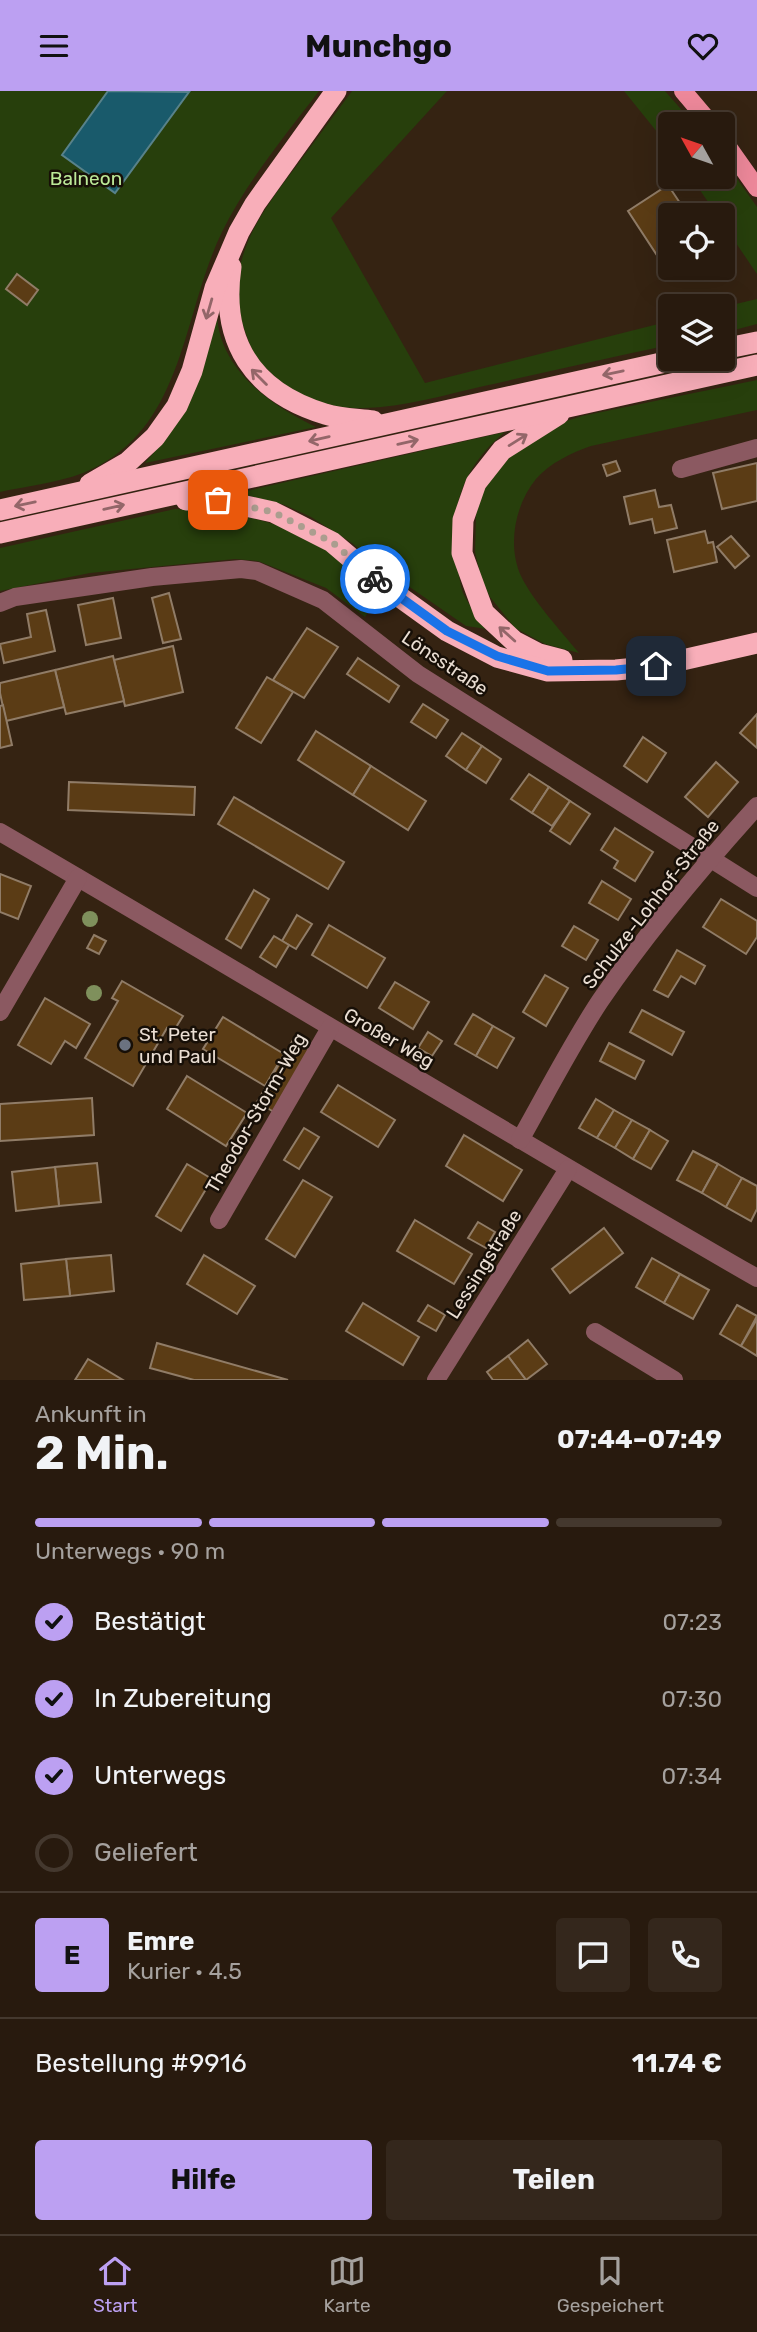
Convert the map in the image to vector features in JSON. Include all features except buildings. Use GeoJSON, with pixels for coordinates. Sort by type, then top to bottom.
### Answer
{"type":"FeatureCollection","features":[{"type":"Feature","properties":{"kind":"highway"},"geometry":{"type":"LineString","coordinates":[[73,494],[128,462],[155,437],[177,406],[192,371],[215,288],[255,204],[336,91]]}},
{"type":"Feature","properties":{"kind":"highway"},"geometry":{"type":"LineString","coordinates":[[234,246],[228,288],[231,325],[252,370],[274,391],[298,405],[327,415],[389,423]]}},
{"type":"Feature","properties":{"kind":"highway"},"geometry":{"type":"LineString","coordinates":[[735,347],[757,342]]}},
{"type":"Feature","properties":{"kind":"highway"},"geometry":{"type":"LineString","coordinates":[[0,510],[658,364]]}},
{"type":"Feature","properties":{"kind":"highway"},"geometry":{"type":"LineString","coordinates":[[0,533],[757,365]]}},
{"type":"Feature","properties":{"kind":"highway"},"geometry":{"type":"LineString","coordinates":[[573,405],[502,450],[476,483],[463,520],[462,553],[484,613],[514,641],[550,658],[616,670]]}},
{"type":"Feature","properties":{"kind":"highway"},"geometry":{"type":"LineString","coordinates":[[142,501],[218,500],[273,512],[332,542],[379,582],[447,631],[497,656],[548,671],[616,670],[656,666],[757,643]]}},
{"type":"Feature","properties":{"kind":"main road"},"geometry":{"type":"LineString","coordinates":[[683,91],[701,112]]}},
{"type":"Feature","properties":{"kind":"main road"},"geometry":{"type":"LineString","coordinates":[[735,157],[757,188]]}},
{"type":"Feature","properties":{"kind":"street"},"geometry":{"type":"LineString","coordinates":[[681,468],[757,448]]}},
{"type":"Feature","properties":{"kind":"street","name":"Lönsstraße"},"geometry":{"type":"LineString","coordinates":[[0,603],[15,597],[152,577],[241,569],[257,571],[323,600],[418,674],[757,888]]}},
{"type":"Feature","properties":{"kind":"street","name":"Schulze-Lohhof-Straße"},"geometry":{"type":"LineString","coordinates":[[520,1140],[599,1003],[710,857],[757,806]]}},
{"type":"Feature","properties":{"kind":"street","name":"Großer Weg"},"geometry":{"type":"LineString","coordinates":[[0,832],[757,1278]]}},
{"type":"Feature","properties":{"kind":"street"},"geometry":{"type":"LineString","coordinates":[[0,1012],[78,878]]}},
{"type":"Feature","properties":{"kind":"street","name":"Theodor-Storm-Weg"},"geometry":{"type":"LineString","coordinates":[[219,1220],[330,1028]]}},
{"type":"Feature","properties":{"kind":"street","name":"Lessingstraße"},"geometry":{"type":"LineString","coordinates":[[436,1380],[568,1169]]}},
{"type":"Feature","properties":{"kind":"street"},"geometry":{"type":"LineString","coordinates":[[595,1332],[674,1380]]}},
{"type":"Feature","properties":{"kind":"green space","name":"Balneon"},"geometry":{"type":"Polygon","coordinates":[[[0,91],[319,91],[255,177],[222,232],[208,265],[175,369],[161,401],[142,430],[117,454],[83,473],[0,492],[0,91]]]}},
{"type":"Feature","properties":{"kind":"green space"},"geometry":{"type":"Polygon","coordinates":[[[352,91],[447,91],[331,218],[425,383],[658,324],[658,348],[394,405],[351,408],[312,399],[279,380],[256,357],[239,307],[241,264],[247,243],[268,205],[352,91]]]}},
{"type":"Feature","properties":{"kind":"green space"},"geometry":{"type":"Polygon","coordinates":[[[624,91],[665,91],[683,112],[658,112],[658,133],[624,91]]]}},
{"type":"Feature","properties":{"kind":"green space"},"geometry":{"type":"Polygon","coordinates":[[[735,176],[757,207],[757,274],[735,242],[735,203],[709,203],[699,189],[735,189],[735,176]]]}},
{"type":"Feature","properties":{"kind":"green space"},"geometry":{"type":"Polygon","coordinates":[[[757,299],[757,324],[735,330],[735,304],[757,299]]]}},
{"type":"Feature","properties":{"kind":"green space"},"geometry":{"type":"Polygon","coordinates":[[[217,315],[220,335],[227,353],[251,384],[282,408],[316,427],[145,463],[168,436],[217,315]]]}},
{"type":"Feature","properties":{"kind":"green space"},"geometry":{"type":"Polygon","coordinates":[[[757,380],[757,410],[591,446],[561,459],[536,479],[523,501],[515,526],[514,551],[517,564],[533,595],[579,653],[545,644],[515,628],[490,597],[482,581],[475,552],[476,515],[480,496],[500,464],[551,426],[582,416],[757,380]]]}},
{"type":"Feature","properties":{"kind":"green space"},"geometry":{"type":"Polygon","coordinates":[[[505,432],[478,460],[468,476],[461,492],[455,528],[455,547],[462,590],[487,629],[466,626],[382,568],[352,543],[311,517],[285,505],[238,493],[505,432]]]}},
{"type":"Feature","properties":{"kind":"green space"},"geometry":{"type":"Polygon","coordinates":[[[175,509],[236,515],[294,532],[330,552],[381,593],[365,617],[326,588],[258,561],[235,559],[90,573],[0,591],[0,548],[175,509]]]}},
{"type":"Feature","properties":{"kind":"water"},"geometry":{"type":"Polygon","coordinates":[[[108,91],[189,92],[115,193],[62,155],[108,91]]]}},
{"type":"Feature","properties":{"kind":"way so far"},"geometry":{"type":"LineString","coordinates":[[218,500],[273,512],[332,542],[375,579]]}},
{"type":"Feature","properties":{"kind":"place","name":"St. Peter und Paul"},"geometry":{"type":"Point","coordinates":[125,1045]}},
{"type":"Feature","properties":{"kind":"route"},"geometry":{"type":"LineString","coordinates":[[375,579],[447,631],[497,656],[548,671],[616,670],[656,666]]}}]}
